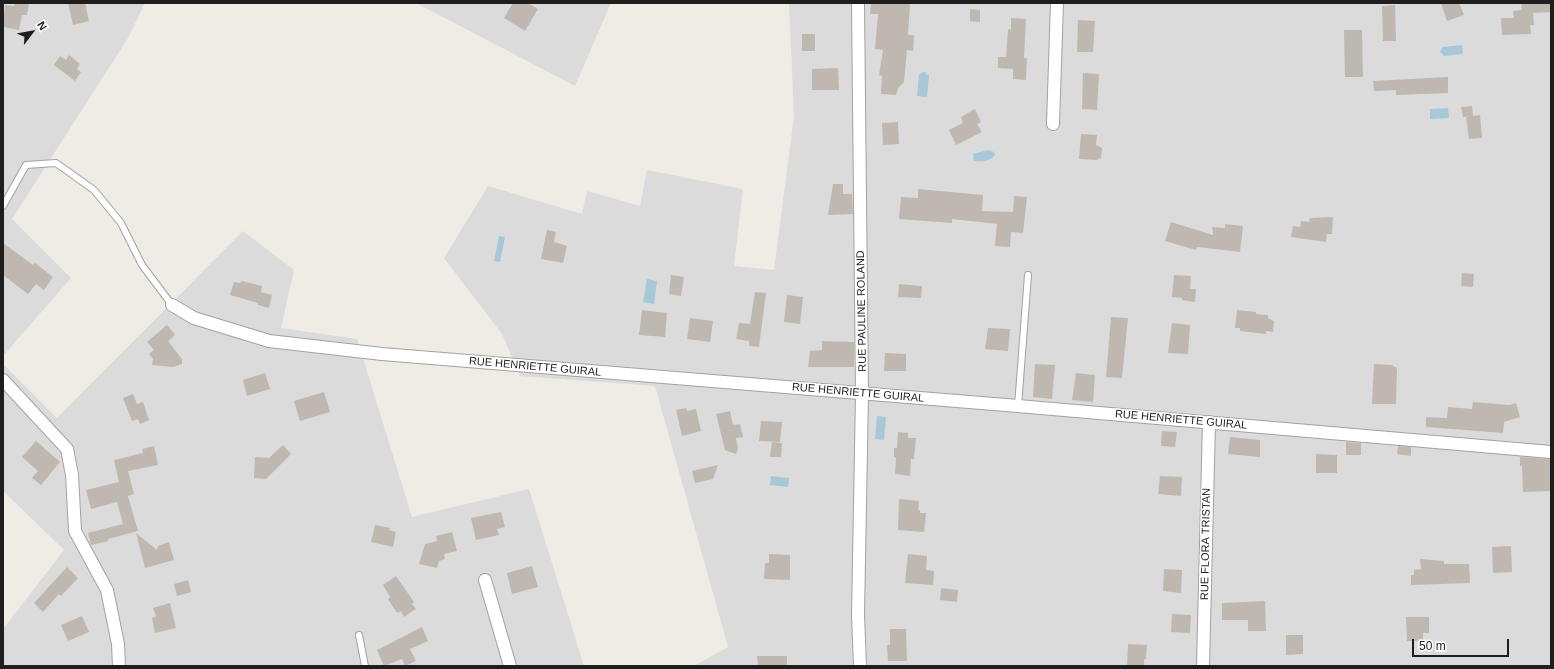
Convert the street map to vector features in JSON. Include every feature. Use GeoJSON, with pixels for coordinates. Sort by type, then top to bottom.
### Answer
{"type":"FeatureCollection","features":[{"type":"Feature","properties":{"kind":"street","name":"RUE PAULINE ROLAND"},"geometry":{"type":"LineString","coordinates":[[858,3],[862,394],[858,615],[860,666]]}},
{"type":"Feature","properties":{"kind":"street"},"geometry":{"type":"LineString","coordinates":[[1053,124],[1057,3]]}},
{"type":"Feature","properties":{"kind":"street","name":"RUE HENRIETTE GUIRAL"},"geometry":{"type":"LineString","coordinates":[[172,305],[194,318],[270,341],[382,354],[1209,422],[1551,452]]}},
{"type":"Feature","properties":{"kind":"street"},"geometry":{"type":"LineString","coordinates":[[3,380],[67,449],[72,475],[75,531],[107,590],[118,644],[119,666]]}},
{"type":"Feature","properties":{"kind":"street","name":"RUE FLORA TRISTAN"},"geometry":{"type":"LineString","coordinates":[[1203,666],[1209,422]]}},
{"type":"Feature","properties":{"kind":"street"},"geometry":{"type":"LineString","coordinates":[[485,580],[510,666]]}},
{"type":"Feature","properties":{"kind":"lane"},"geometry":{"type":"LineString","coordinates":[[3,206],[26,165],[56,163],[94,190],[121,223],[142,265],[172,305]]}},
{"type":"Feature","properties":{"kind":"lane"},"geometry":{"type":"LineString","coordinates":[[1018,406],[1028,275]]}},
{"type":"Feature","properties":{"kind":"lane"},"geometry":{"type":"LineString","coordinates":[[359,635],[365,666]]}},
{"type":"Feature","properties":{"kind":"shaded area"},"geometry":{"type":"Polygon","coordinates":[[[3,3],[145,3],[128,38],[12,219],[71,278],[3,356],[3,3]]]}},
{"type":"Feature","properties":{"kind":"shaded area"},"geometry":{"type":"Polygon","coordinates":[[[416,3],[611,3],[575,86],[416,3]]]}},
{"type":"Feature","properties":{"kind":"shaded area"},"geometry":{"type":"Polygon","coordinates":[[[789,3],[1551,3],[1551,666],[694,666],[728,647],[655,386],[520,376],[502,334],[444,258],[488,186],[582,214],[587,191],[640,206],[647,170],[743,189],[734,266],[774,270],[794,116],[789,3]]]}},
{"type":"Feature","properties":{"kind":"shaded area"},"geometry":{"type":"Polygon","coordinates":[[[243,231],[294,270],[281,328],[357,339],[412,517],[529,489],[584,666],[3,666],[3,629],[64,550],[3,491],[3,364],[57,418],[243,231]]]}},
{"type":"Feature","properties":{"kind":"water"},"geometry":{"type":"Polygon","coordinates":[[[1462,45],[1463,54],[1444,56],[1440,52],[1443,47],[1462,45]]]}},
{"type":"Feature","properties":{"kind":"water"},"geometry":{"type":"Polygon","coordinates":[[[923,72],[929,75],[927,97],[917,96],[919,75],[923,72]]]}},
{"type":"Feature","properties":{"kind":"water"},"geometry":{"type":"Polygon","coordinates":[[[1448,108],[1449,118],[1430,119],[1430,109],[1448,108]]]}},
{"type":"Feature","properties":{"kind":"water"},"geometry":{"type":"Polygon","coordinates":[[[988,150],[994,152],[995,155],[991,159],[986,161],[974,161],[973,154],[988,150]]]}},
{"type":"Feature","properties":{"kind":"water"},"geometry":{"type":"Polygon","coordinates":[[[499,236],[505,237],[500,262],[494,261],[499,236]]]}},
{"type":"Feature","properties":{"kind":"water"},"geometry":{"type":"Polygon","coordinates":[[[647,279],[657,281],[654,304],[643,302],[647,279]]]}},
{"type":"Feature","properties":{"kind":"water"},"geometry":{"type":"Polygon","coordinates":[[[877,416],[886,417],[884,440],[875,439],[877,416]]]}},
{"type":"Feature","properties":{"kind":"water"},"geometry":{"type":"Polygon","coordinates":[[[771,476],[789,478],[788,487],[770,485],[771,476]]]}},
{"type":"Feature","properties":{"kind":"building"},"geometry":{"type":"Polygon","coordinates":[[[15,3],[29,3],[27,15],[22,15],[19,30],[3,27],[5,5],[14,6],[15,3]]]}},
{"type":"Feature","properties":{"kind":"building"},"geometry":{"type":"Polygon","coordinates":[[[68,3],[85,3],[89,21],[73,25],[68,3]]]}},
{"type":"Feature","properties":{"kind":"building"},"geometry":{"type":"Polygon","coordinates":[[[513,3],[528,3],[538,9],[525,31],[504,18],[513,3]]]}},
{"type":"Feature","properties":{"kind":"building"},"geometry":{"type":"Polygon","coordinates":[[[871,3],[910,3],[908,35],[914,35],[913,51],[907,50],[904,82],[898,88],[896,95],[881,94],[882,76],[879,75],[883,50],[875,49],[878,14],[870,14],[871,3]]]}},
{"type":"Feature","properties":{"kind":"building"},"geometry":{"type":"Polygon","coordinates":[[[1441,3],[1459,3],[1464,15],[1447,21],[1441,3]]]}},
{"type":"Feature","properties":{"kind":"building"},"geometry":{"type":"Polygon","coordinates":[[[1521,3],[1551,3],[1551,12],[1533,13],[1534,25],[1530,25],[1531,34],[1502,35],[1501,18],[1514,18],[1513,11],[1522,10],[1521,3]]]}},
{"type":"Feature","properties":{"kind":"building"},"geometry":{"type":"Polygon","coordinates":[[[1395,5],[1396,41],[1383,41],[1382,6],[1395,5]]]}},
{"type":"Feature","properties":{"kind":"building"},"geometry":{"type":"Polygon","coordinates":[[[970,9],[980,10],[980,22],[970,21],[970,9]]]}},
{"type":"Feature","properties":{"kind":"building"},"geometry":{"type":"Polygon","coordinates":[[[1011,18],[1026,19],[1024,58],[1027,58],[1026,80],[1013,79],[1013,69],[998,68],[998,57],[1006,57],[1008,29],[1011,30],[1011,18]]]}},
{"type":"Feature","properties":{"kind":"building"},"geometry":{"type":"Polygon","coordinates":[[[1078,20],[1095,21],[1093,52],[1077,52],[1078,20]]]}},
{"type":"Feature","properties":{"kind":"building"},"geometry":{"type":"Polygon","coordinates":[[[1344,30],[1362,30],[1363,77],[1345,77],[1344,30]]]}},
{"type":"Feature","properties":{"kind":"building"},"geometry":{"type":"Polygon","coordinates":[[[802,34],[815,34],[815,51],[802,51],[802,34]]]}},
{"type":"Feature","properties":{"kind":"building"},"geometry":{"type":"Polygon","coordinates":[[[69,55],[80,64],[77,69],[81,72],[75,81],[54,65],[60,56],[66,60],[69,55]]]}},
{"type":"Feature","properties":{"kind":"building"},"geometry":{"type":"Polygon","coordinates":[[[838,68],[839,90],[812,90],[812,69],[838,68]]]}},
{"type":"Feature","properties":{"kind":"building"},"geometry":{"type":"Polygon","coordinates":[[[1083,73],[1099,74],[1097,110],[1082,109],[1083,73]]]}},
{"type":"Feature","properties":{"kind":"building"},"geometry":{"type":"Polygon","coordinates":[[[1448,77],[1448,93],[1396,95],[1396,90],[1374,91],[1373,81],[1448,77]]]}},
{"type":"Feature","properties":{"kind":"building"},"geometry":{"type":"Polygon","coordinates":[[[1472,106],[1473,116],[1463,117],[1461,107],[1472,106]]]}},
{"type":"Feature","properties":{"kind":"building"},"geometry":{"type":"Polygon","coordinates":[[[975,109],[981,122],[977,124],[982,132],[956,145],[949,130],[963,123],[961,117],[975,109]]]}},
{"type":"Feature","properties":{"kind":"building"},"geometry":{"type":"Polygon","coordinates":[[[1480,115],[1482,138],[1469,139],[1466,117],[1480,115]]]}},
{"type":"Feature","properties":{"kind":"building"},"geometry":{"type":"Polygon","coordinates":[[[898,122],[899,144],[883,145],[882,123],[898,122]]]}},
{"type":"Feature","properties":{"kind":"building"},"geometry":{"type":"Polygon","coordinates":[[[1081,134],[1097,135],[1096,145],[1102,148],[1101,158],[1097,160],[1079,159],[1081,134]]]}},
{"type":"Feature","properties":{"kind":"building"},"geometry":{"type":"Polygon","coordinates":[[[833,184],[843,184],[843,194],[852,194],[853,214],[828,215],[833,184]]]}},
{"type":"Feature","properties":{"kind":"building"},"geometry":{"type":"Polygon","coordinates":[[[918,189],[983,195],[982,211],[1013,212],[1014,196],[1027,197],[1023,233],[1011,232],[1010,247],[995,246],[997,224],[952,219],[952,223],[899,219],[901,197],[918,198],[918,189]]]}},
{"type":"Feature","properties":{"kind":"building"},"geometry":{"type":"Polygon","coordinates":[[[1333,217],[1332,234],[1327,234],[1326,242],[1291,237],[1293,226],[1300,227],[1301,221],[1309,222],[1310,218],[1333,217]]]}},
{"type":"Feature","properties":{"kind":"building"},"geometry":{"type":"Polygon","coordinates":[[[1171,222],[1213,235],[1212,227],[1225,228],[1225,224],[1243,226],[1240,252],[1197,247],[1196,250],[1165,241],[1171,222]]]}},
{"type":"Feature","properties":{"kind":"building"},"geometry":{"type":"Polygon","coordinates":[[[547,230],[556,232],[554,242],[567,246],[563,263],[541,259],[547,230]]]}},
{"type":"Feature","properties":{"kind":"building"},"geometry":{"type":"Polygon","coordinates":[[[3,243],[33,265],[35,263],[53,277],[44,290],[36,284],[28,294],[3,275],[3,243]]]}},
{"type":"Feature","properties":{"kind":"building"},"geometry":{"type":"Polygon","coordinates":[[[1462,273],[1474,274],[1473,287],[1461,286],[1462,273]]]}},
{"type":"Feature","properties":{"kind":"building"},"geometry":{"type":"Polygon","coordinates":[[[671,275],[684,277],[681,296],[669,294],[671,275]]]}},
{"type":"Feature","properties":{"kind":"building"},"geometry":{"type":"Polygon","coordinates":[[[1174,275],[1191,276],[1190,289],[1196,289],[1195,302],[1172,297],[1174,275]]]}},
{"type":"Feature","properties":{"kind":"building"},"geometry":{"type":"Polygon","coordinates":[[[242,281],[262,286],[261,292],[272,295],[269,308],[258,305],[258,303],[230,295],[234,282],[240,283],[242,281]]]}},
{"type":"Feature","properties":{"kind":"building"},"geometry":{"type":"Polygon","coordinates":[[[899,284],[922,286],[921,298],[898,297],[899,284]]]}},
{"type":"Feature","properties":{"kind":"building"},"geometry":{"type":"Polygon","coordinates":[[[755,292],[766,293],[759,347],[749,346],[749,341],[736,339],[739,323],[750,324],[755,292]]]}},
{"type":"Feature","properties":{"kind":"building"},"geometry":{"type":"Polygon","coordinates":[[[787,295],[803,297],[800,324],[784,322],[787,295]]]}},
{"type":"Feature","properties":{"kind":"building"},"geometry":{"type":"Polygon","coordinates":[[[642,310],[667,313],[665,337],[639,335],[642,310]]]}},
{"type":"Feature","properties":{"kind":"building"},"geometry":{"type":"Polygon","coordinates":[[[1237,310],[1268,315],[1268,318],[1274,321],[1273,332],[1266,331],[1266,334],[1240,331],[1240,328],[1235,328],[1237,310]]]}},
{"type":"Feature","properties":{"kind":"building"},"geometry":{"type":"Polygon","coordinates":[[[1111,317],[1128,318],[1122,378],[1106,377],[1111,317]]]}},
{"type":"Feature","properties":{"kind":"building"},"geometry":{"type":"Polygon","coordinates":[[[690,318],[713,321],[710,342],[687,339],[690,318]]]}},
{"type":"Feature","properties":{"kind":"building"},"geometry":{"type":"Polygon","coordinates":[[[1172,323],[1190,325],[1188,354],[1168,353],[1172,323]]]}},
{"type":"Feature","properties":{"kind":"building"},"geometry":{"type":"Polygon","coordinates":[[[167,325],[175,335],[168,341],[182,359],[182,364],[173,367],[152,365],[153,359],[149,354],[154,350],[147,342],[167,325]]]}},
{"type":"Feature","properties":{"kind":"building"},"geometry":{"type":"Polygon","coordinates":[[[988,328],[1010,329],[1008,351],[985,349],[988,328]]]}},
{"type":"Feature","properties":{"kind":"building"},"geometry":{"type":"Polygon","coordinates":[[[822,341],[854,342],[854,367],[808,367],[810,351],[822,350],[822,341]]]}},
{"type":"Feature","properties":{"kind":"building"},"geometry":{"type":"Polygon","coordinates":[[[885,353],[906,354],[906,371],[884,371],[885,353]]]}},
{"type":"Feature","properties":{"kind":"building"},"geometry":{"type":"Polygon","coordinates":[[[1035,364],[1055,365],[1052,399],[1033,397],[1035,364]]]}},
{"type":"Feature","properties":{"kind":"building"},"geometry":{"type":"Polygon","coordinates":[[[1374,364],[1393,365],[1396,367],[1396,404],[1372,404],[1374,364]]]}},
{"type":"Feature","properties":{"kind":"building"},"geometry":{"type":"Polygon","coordinates":[[[265,373],[270,389],[247,396],[243,380],[265,373]]]}},
{"type":"Feature","properties":{"kind":"building"},"geometry":{"type":"Polygon","coordinates":[[[1076,373],[1095,375],[1093,402],[1072,400],[1076,373]]]}},
{"type":"Feature","properties":{"kind":"building"},"geometry":{"type":"Polygon","coordinates":[[[324,392],[330,412],[300,421],[294,401],[324,392]]]}},
{"type":"Feature","properties":{"kind":"building"},"geometry":{"type":"Polygon","coordinates":[[[133,394],[137,404],[143,402],[149,420],[140,424],[138,419],[132,421],[123,398],[133,394]]]}},
{"type":"Feature","properties":{"kind":"building"},"geometry":{"type":"Polygon","coordinates":[[[1473,402],[1510,405],[1516,403],[1520,417],[1504,422],[1503,433],[1426,427],[1426,417],[1447,418],[1448,407],[1472,409],[1473,402]]]}},
{"type":"Feature","properties":{"kind":"building"},"geometry":{"type":"Polygon","coordinates":[[[686,408],[687,411],[696,409],[701,431],[682,436],[676,410],[686,408]]]}},
{"type":"Feature","properties":{"kind":"building"},"geometry":{"type":"Polygon","coordinates":[[[730,411],[733,425],[740,424],[743,437],[736,438],[738,448],[736,454],[725,450],[716,414],[730,411]]]}},
{"type":"Feature","properties":{"kind":"building"},"geometry":{"type":"Polygon","coordinates":[[[761,421],[782,422],[780,442],[759,441],[761,421]]]}},
{"type":"Feature","properties":{"kind":"building"},"geometry":{"type":"Polygon","coordinates":[[[1162,431],[1177,432],[1175,447],[1161,446],[1162,431]]]}},
{"type":"Feature","properties":{"kind":"building"},"geometry":{"type":"Polygon","coordinates":[[[898,432],[908,433],[908,438],[916,438],[914,459],[911,459],[910,476],[895,474],[896,458],[894,457],[894,448],[897,448],[898,432]]]}},
{"type":"Feature","properties":{"kind":"building"},"geometry":{"type":"Polygon","coordinates":[[[1230,437],[1260,440],[1260,457],[1228,454],[1230,437]]]}},
{"type":"Feature","properties":{"kind":"building"},"geometry":{"type":"Polygon","coordinates":[[[36,441],[60,462],[41,485],[32,478],[38,471],[22,457],[36,441]]]}},
{"type":"Feature","properties":{"kind":"building"},"geometry":{"type":"Polygon","coordinates":[[[772,442],[782,443],[781,457],[770,457],[772,442]]]}},
{"type":"Feature","properties":{"kind":"building"},"geometry":{"type":"Polygon","coordinates":[[[1346,442],[1361,443],[1361,455],[1346,455],[1346,442]]]}},
{"type":"Feature","properties":{"kind":"building"},"geometry":{"type":"Polygon","coordinates":[[[283,445],[291,454],[266,479],[254,478],[255,457],[269,458],[283,445]]]}},
{"type":"Feature","properties":{"kind":"building"},"geometry":{"type":"Polygon","coordinates":[[[154,446],[158,465],[128,471],[134,494],[128,496],[138,531],[91,545],[88,533],[123,524],[117,502],[91,509],[86,490],[119,482],[114,460],[143,453],[142,449],[154,446]]]}},
{"type":"Feature","properties":{"kind":"building"},"geometry":{"type":"Polygon","coordinates":[[[1398,446],[1411,447],[1411,456],[1397,454],[1398,446]]]}},
{"type":"Feature","properties":{"kind":"building"},"geometry":{"type":"Polygon","coordinates":[[[1316,454],[1337,455],[1337,473],[1316,473],[1316,454]]]}},
{"type":"Feature","properties":{"kind":"building"},"geometry":{"type":"Polygon","coordinates":[[[1520,457],[1550,459],[1550,491],[1523,492],[1522,466],[1520,466],[1520,457]]]}},
{"type":"Feature","properties":{"kind":"building"},"geometry":{"type":"Polygon","coordinates":[[[718,465],[713,479],[695,483],[692,471],[718,465]]]}},
{"type":"Feature","properties":{"kind":"building"},"geometry":{"type":"Polygon","coordinates":[[[1160,476],[1182,477],[1181,496],[1158,494],[1160,476]]]}},
{"type":"Feature","properties":{"kind":"building"},"geometry":{"type":"Polygon","coordinates":[[[899,499],[919,501],[918,510],[920,510],[920,513],[926,513],[924,532],[898,530],[899,499]]]}},
{"type":"Feature","properties":{"kind":"building"},"geometry":{"type":"Polygon","coordinates":[[[501,512],[505,527],[497,529],[499,535],[476,540],[471,518],[501,512]]]}},
{"type":"Feature","properties":{"kind":"building"},"geometry":{"type":"Polygon","coordinates":[[[375,525],[390,528],[389,530],[396,532],[393,547],[371,542],[375,525]]]}},
{"type":"Feature","properties":{"kind":"building"},"geometry":{"type":"Polygon","coordinates":[[[452,532],[457,551],[444,554],[445,559],[439,561],[437,568],[419,564],[425,544],[437,541],[436,536],[452,532]]]}},
{"type":"Feature","properties":{"kind":"building"},"geometry":{"type":"Polygon","coordinates":[[[136,533],[157,550],[158,546],[169,542],[174,560],[145,568],[136,533]]]}},
{"type":"Feature","properties":{"kind":"building"},"geometry":{"type":"Polygon","coordinates":[[[1511,546],[1512,572],[1493,573],[1492,547],[1511,546]]]}},
{"type":"Feature","properties":{"kind":"building"},"geometry":{"type":"Polygon","coordinates":[[[769,554],[790,555],[790,580],[764,579],[765,563],[769,563],[769,554]]]}},
{"type":"Feature","properties":{"kind":"building"},"geometry":{"type":"Polygon","coordinates":[[[908,554],[927,556],[926,570],[934,571],[933,585],[905,583],[908,554]]]}},
{"type":"Feature","properties":{"kind":"building"},"geometry":{"type":"Polygon","coordinates":[[[1420,559],[1444,561],[1444,564],[1469,564],[1470,583],[1411,585],[1411,575],[1414,575],[1414,570],[1421,569],[1420,559]]]}},
{"type":"Feature","properties":{"kind":"building"},"geometry":{"type":"Polygon","coordinates":[[[532,566],[538,587],[512,594],[507,573],[532,566]]]}},
{"type":"Feature","properties":{"kind":"building"},"geometry":{"type":"Polygon","coordinates":[[[67,567],[78,578],[61,596],[59,594],[43,612],[34,603],[67,567]]]}},
{"type":"Feature","properties":{"kind":"building"},"geometry":{"type":"Polygon","coordinates":[[[1164,569],[1182,570],[1181,593],[1163,591],[1164,569]]]}},
{"type":"Feature","properties":{"kind":"building"},"geometry":{"type":"Polygon","coordinates":[[[396,576],[414,602],[412,604],[416,609],[404,617],[401,611],[397,613],[388,599],[390,597],[383,585],[396,576]]]}},
{"type":"Feature","properties":{"kind":"building"},"geometry":{"type":"Polygon","coordinates":[[[188,580],[191,592],[177,596],[174,584],[188,580]]]}},
{"type":"Feature","properties":{"kind":"building"},"geometry":{"type":"Polygon","coordinates":[[[941,588],[958,590],[957,602],[940,600],[941,588]]]}},
{"type":"Feature","properties":{"kind":"building"},"geometry":{"type":"Polygon","coordinates":[[[1265,601],[1266,631],[1248,631],[1248,620],[1222,620],[1222,603],[1265,601]]]}},
{"type":"Feature","properties":{"kind":"building"},"geometry":{"type":"Polygon","coordinates":[[[170,603],[176,628],[155,633],[152,618],[156,616],[153,608],[170,603]]]}},
{"type":"Feature","properties":{"kind":"building"},"geometry":{"type":"Polygon","coordinates":[[[1172,614],[1191,615],[1190,633],[1171,632],[1172,614]]]}},
{"type":"Feature","properties":{"kind":"building"},"geometry":{"type":"Polygon","coordinates":[[[82,616],[89,632],[68,641],[61,625],[82,616]]]}},
{"type":"Feature","properties":{"kind":"building"},"geometry":{"type":"Polygon","coordinates":[[[1406,617],[1429,617],[1429,633],[1423,633],[1423,641],[1407,641],[1406,617]]]}},
{"type":"Feature","properties":{"kind":"building"},"geometry":{"type":"Polygon","coordinates":[[[422,627],[428,641],[410,649],[416,661],[405,666],[402,659],[384,666],[377,650],[422,627]]]}},
{"type":"Feature","properties":{"kind":"building"},"geometry":{"type":"Polygon","coordinates":[[[890,629],[906,629],[907,661],[888,661],[887,645],[890,645],[890,629]]]}},
{"type":"Feature","properties":{"kind":"building"},"geometry":{"type":"Polygon","coordinates":[[[1286,635],[1303,635],[1303,654],[1286,655],[1286,635]]]}},
{"type":"Feature","properties":{"kind":"building"},"geometry":{"type":"Polygon","coordinates":[[[1128,644],[1147,645],[1144,666],[1127,666],[1128,644]]]}},
{"type":"Feature","properties":{"kind":"building"},"geometry":{"type":"Polygon","coordinates":[[[757,656],[787,656],[787,666],[758,666],[757,656]]]}}]}
